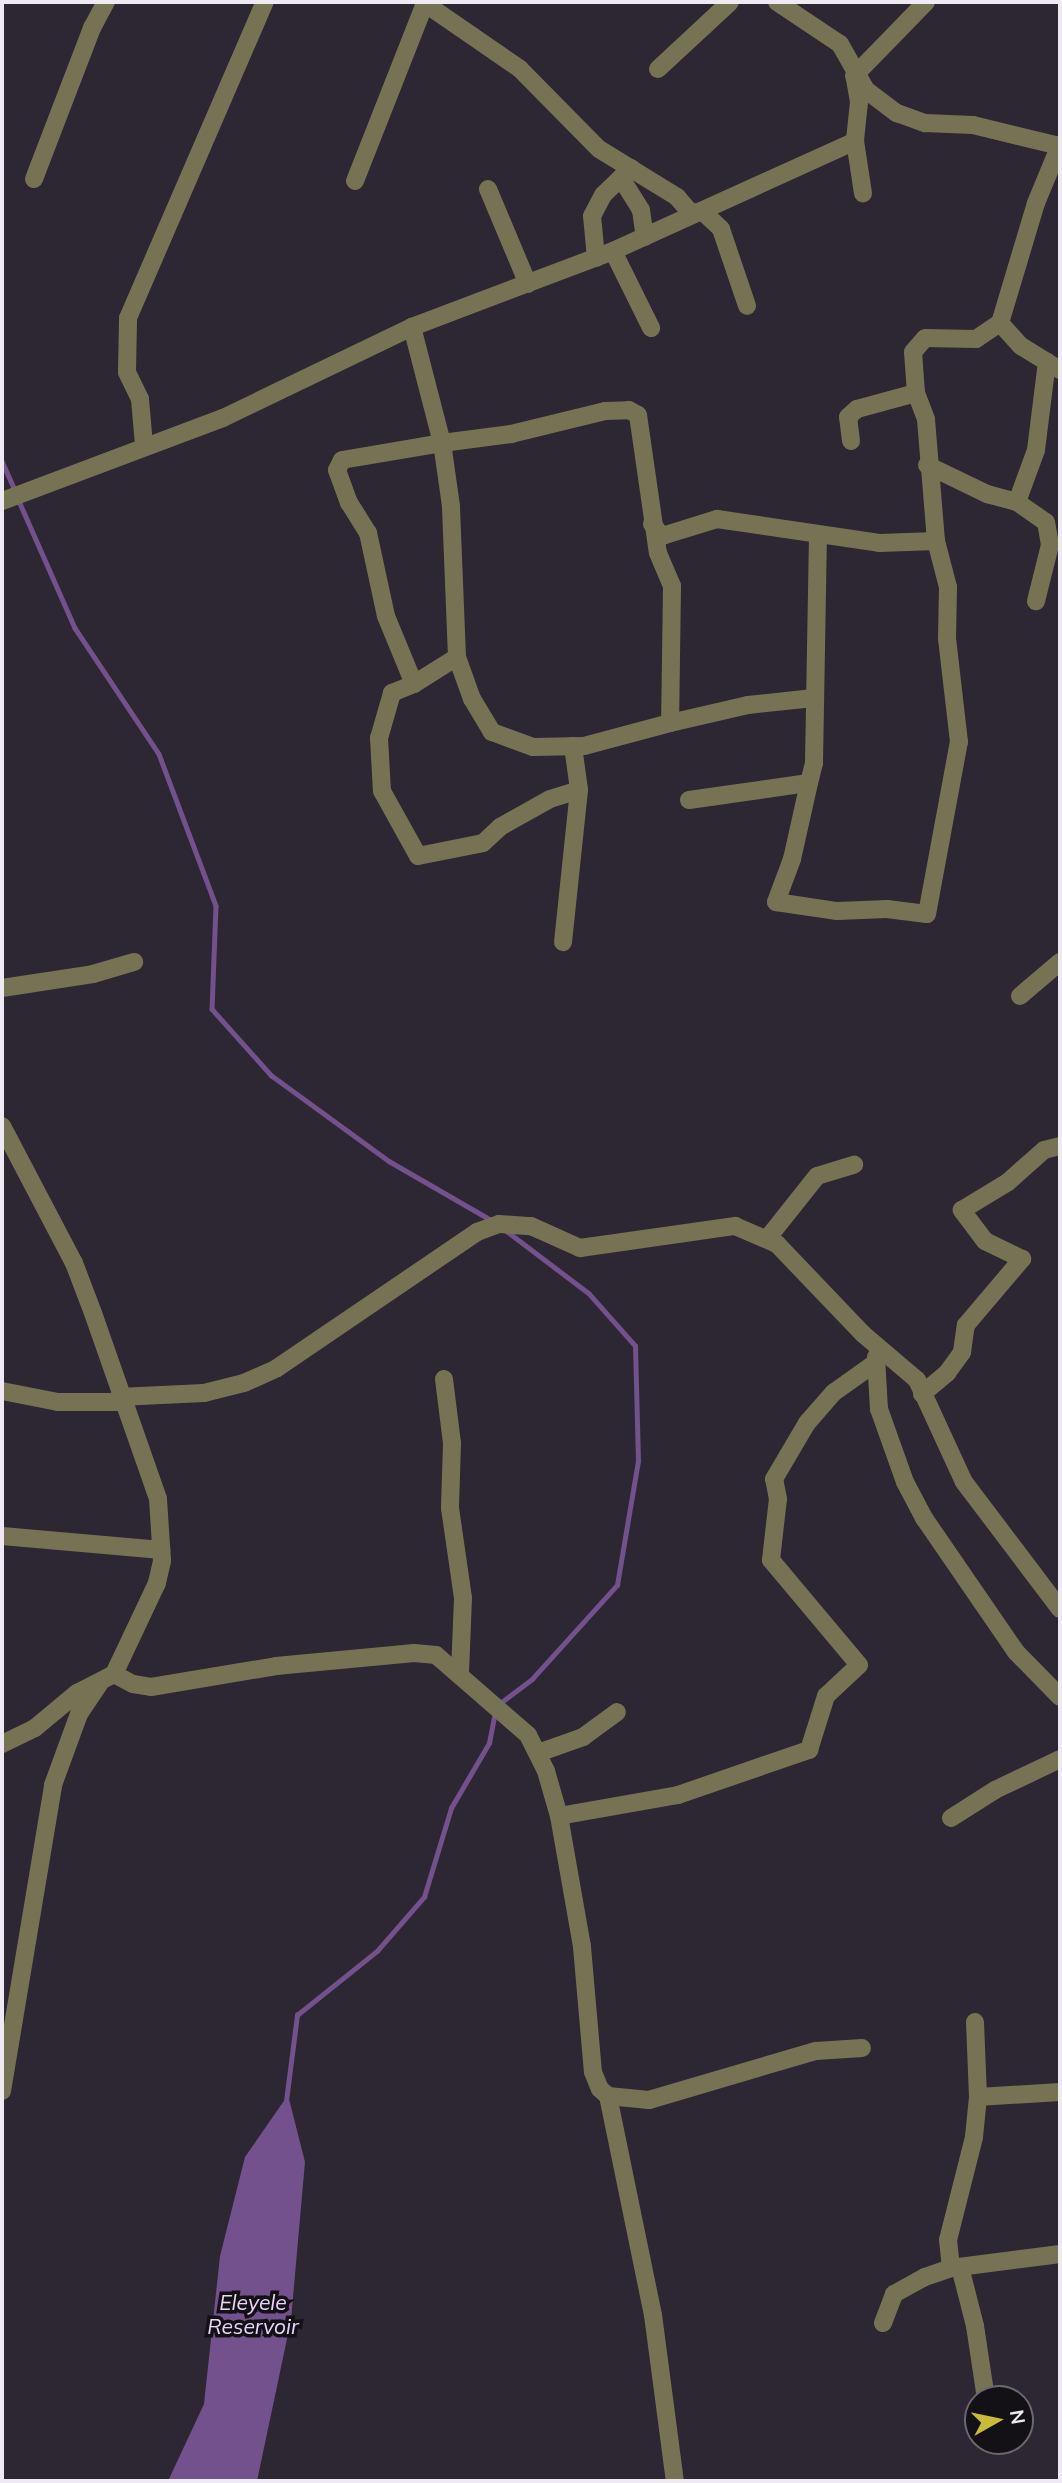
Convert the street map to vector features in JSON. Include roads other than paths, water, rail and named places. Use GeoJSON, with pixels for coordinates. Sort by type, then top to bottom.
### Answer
{"type":"FeatureCollection","features":[{"type":"Feature","properties":{"kind":"street"},"geometry":{"type":"LineString","coordinates":[[34,179],[92,28],[106,2]]}},
{"type":"Feature","properties":{"kind":"street"},"geometry":{"type":"LineString","coordinates":[[144,445],[140,399],[127,372],[128,318],[265,2]]}},
{"type":"Feature","properties":{"kind":"street"},"geometry":{"type":"LineString","coordinates":[[658,69],[730,2]]}},
{"type":"Feature","properties":{"kind":"street"},"geometry":{"type":"LineString","coordinates":[[777,2],[840,44],[855,76],[866,90],[910,119],[973,125],[1060,146],[1055,172],[1000,323],[976,339],[935,335],[918,344],[913,352],[916,393],[926,419],[927,465],[936,541],[948,587],[947,639],[959,742],[927,914],[887,909],[837,911],[776,902],[792,859],[814,763],[818,536]]}},
{"type":"Feature","properties":{"kind":"street"},"geometry":{"type":"LineString","coordinates":[[855,76],[926,2]]}},
{"type":"Feature","properties":{"kind":"street"},"geometry":{"type":"LineString","coordinates":[[355,181],[424,3],[520,69],[626,173],[677,197],[691,214]]}},
{"type":"Feature","properties":{"kind":"street"},"geometry":{"type":"LineString","coordinates":[[855,76],[859,102],[855,141],[863,193]]}},
{"type":"Feature","properties":{"kind":"street"},"geometry":{"type":"LineString","coordinates":[[2,501],[144,445],[223,418],[412,327],[613,251],[855,141]]}},
{"type":"Feature","properties":{"kind":"street"},"geometry":{"type":"LineString","coordinates":[[626,173],[640,210],[645,237]]}},
{"type":"Feature","properties":{"kind":"street"},"geometry":{"type":"LineString","coordinates":[[596,258],[592,216],[603,195],[626,173]]}},
{"type":"Feature","properties":{"kind":"street"},"geometry":{"type":"LineString","coordinates":[[488,189],[528,284]]}},
{"type":"Feature","properties":{"kind":"street"},"geometry":{"type":"LineString","coordinates":[[691,214],[702,211],[727,236],[747,306]]}},
{"type":"Feature","properties":{"kind":"street"},"geometry":{"type":"LineString","coordinates":[[613,251],[651,328]]}},
{"type":"Feature","properties":{"kind":"street"},"geometry":{"type":"LineString","coordinates":[[1000,323],[1006,334],[1054,366],[1036,450],[1017,502]]}},
{"type":"Feature","properties":{"kind":"street"},"geometry":{"type":"LineString","coordinates":[[412,327],[442,443],[453,522],[457,657],[472,699],[492,732],[533,747],[573,746],[620,739],[670,723],[748,705],[814,698]]}},
{"type":"Feature","properties":{"kind":"street"},"geometry":{"type":"LineString","coordinates":[[851,440],[848,417],[857,409],[916,393]]}},
{"type":"Feature","properties":{"kind":"street"},"geometry":{"type":"LineString","coordinates":[[414,684],[386,616],[368,533],[349,503],[337,470],[342,460],[512,434],[605,411],[629,410],[638,415],[652,524],[672,586],[670,723]]}},
{"type":"Feature","properties":{"kind":"street"},"geometry":{"type":"LineString","coordinates":[[927,465],[987,494],[1017,502],[1051,530],[1036,601]]}},
{"type":"Feature","properties":{"kind":"street"},"geometry":{"type":"LineString","coordinates":[[652,524],[662,536],[717,520],[879,543],[936,541]]}},
{"type":"Feature","properties":{"kind":"street"},"geometry":{"type":"LineString","coordinates":[[457,657],[414,684],[392,693],[379,738],[382,791],[418,856],[482,843],[500,827],[550,799],[579,790]]}},
{"type":"Feature","properties":{"kind":"street"},"geometry":{"type":"LineString","coordinates":[[563,942],[579,790],[573,746]]}},
{"type":"Feature","properties":{"kind":"street"},"geometry":{"type":"LineString","coordinates":[[689,800],[809,783]]}},
{"type":"Feature","properties":{"kind":"street"},"geometry":{"type":"LineString","coordinates":[[2,988],[93,974],[134,962]]}},
{"type":"Feature","properties":{"kind":"street"},"geometry":{"type":"LineString","coordinates":[[1020,996],[1060,962]]}},
{"type":"Feature","properties":{"kind":"street"},"geometry":{"type":"LineString","coordinates":[[2,1126],[74,1263],[120,1400],[158,1499],[161,1549],[157,1583],[108,1677],[79,1714],[53,1785],[2,2091]]}},
{"type":"Feature","properties":{"kind":"street"},"geometry":{"type":"LineString","coordinates":[[922,1394],[947,1373],[961,1352],[967,1325],[1022,1259],[985,1241],[962,1210],[1008,1182],[1044,1150],[1060,1146]]}},
{"type":"Feature","properties":{"kind":"street"},"geometry":{"type":"LineString","coordinates":[[767,1238],[817,1176],[854,1165]]}},
{"type":"Feature","properties":{"kind":"street"},"geometry":{"type":"LineString","coordinates":[[2,1391],[58,1402],[120,1400],[204,1392],[255,1378],[277,1368],[466,1238],[499,1224],[531,1226],[580,1248],[735,1226],[767,1238],[876,1354],[917,1380],[984,1513],[1060,1609]]}},
{"type":"Feature","properties":{"kind":"street"},"geometry":{"type":"LineString","coordinates":[[876,1354],[879,1409],[897,1463],[924,1518],[1016,1653],[1060,1697]]}},
{"type":"Feature","properties":{"kind":"street"},"geometry":{"type":"LineString","coordinates":[[559,1816],[678,1795],[809,1750],[826,1696],[859,1665],[771,1560],[778,1499],[774,1479],[807,1423],[833,1393],[876,1354]]}},
{"type":"Feature","properties":{"kind":"street"},"geometry":{"type":"LineString","coordinates":[[444,1379],[452,1443],[450,1508],[463,1598],[460,1674]]}},
{"type":"Feature","properties":{"kind":"street"},"geometry":{"type":"LineString","coordinates":[[2,1536],[161,1549]]}},
{"type":"Feature","properties":{"kind":"street"},"geometry":{"type":"LineString","coordinates":[[2,1744],[35,1728],[77,1693],[108,1677],[151,1687],[276,1666],[414,1653],[436,1655],[499,1706],[528,1735],[538,1753],[559,1816],[582,1947],[593,2071],[600,2089],[608,2096],[649,2100],[816,2051],[862,2048]]}},
{"type":"Feature","properties":{"kind":"street"},"geometry":{"type":"LineString","coordinates":[[538,1753],[583,1737],[617,1712]]}},
{"type":"Feature","properties":{"kind":"street"},"geometry":{"type":"LineString","coordinates":[[951,1818],[995,1790],[1060,1759]]}},
{"type":"Feature","properties":{"kind":"street"},"geometry":{"type":"LineString","coordinates":[[975,2022],[978,2097],[974,2137],[948,2240],[975,2326],[984,2385]]}},
{"type":"Feature","properties":{"kind":"street"},"geometry":{"type":"LineString","coordinates":[[978,2097],[1060,2092]]}},
{"type":"Feature","properties":{"kind":"street"},"geometry":{"type":"LineString","coordinates":[[608,2096],[653,2315],[675,2481]]}},
{"type":"Feature","properties":{"kind":"street"},"geometry":{"type":"LineString","coordinates":[[883,2323],[894,2294],[956,2267],[1060,2254]]}},
{"type":"Feature","properties":{"kind":"water","name":"Eleyele Reservoir"},"geometry":{"type":"Polygon","coordinates":[[[288,2095],[305,2162],[291,2320],[257,2481],[168,2481],[204,2404],[220,2256],[245,2157],[288,2095]]]}},
{"type":"Feature","properties":{"kind":"waterway"},"geometry":{"type":"LineString","coordinates":[[2,461],[16,493]]}},
{"type":"Feature","properties":{"kind":"waterway"},"geometry":{"type":"LineString","coordinates":[[19,501],[75,628],[159,754],[216,906],[212,1009],[271,1075],[389,1161],[491,1220]]}},
{"type":"Feature","properties":{"kind":"waterway"},"geometry":{"type":"LineString","coordinates":[[499,1704],[532,1679],[617,1585],[638,1461],[635,1346],[589,1294],[503,1229]]}},
{"type":"Feature","properties":{"kind":"waterway"},"geometry":{"type":"LineString","coordinates":[[286,2101],[297,2015],[377,1951],[424,1897],[451,1808],[489,1743],[495,1712]]}}]}
